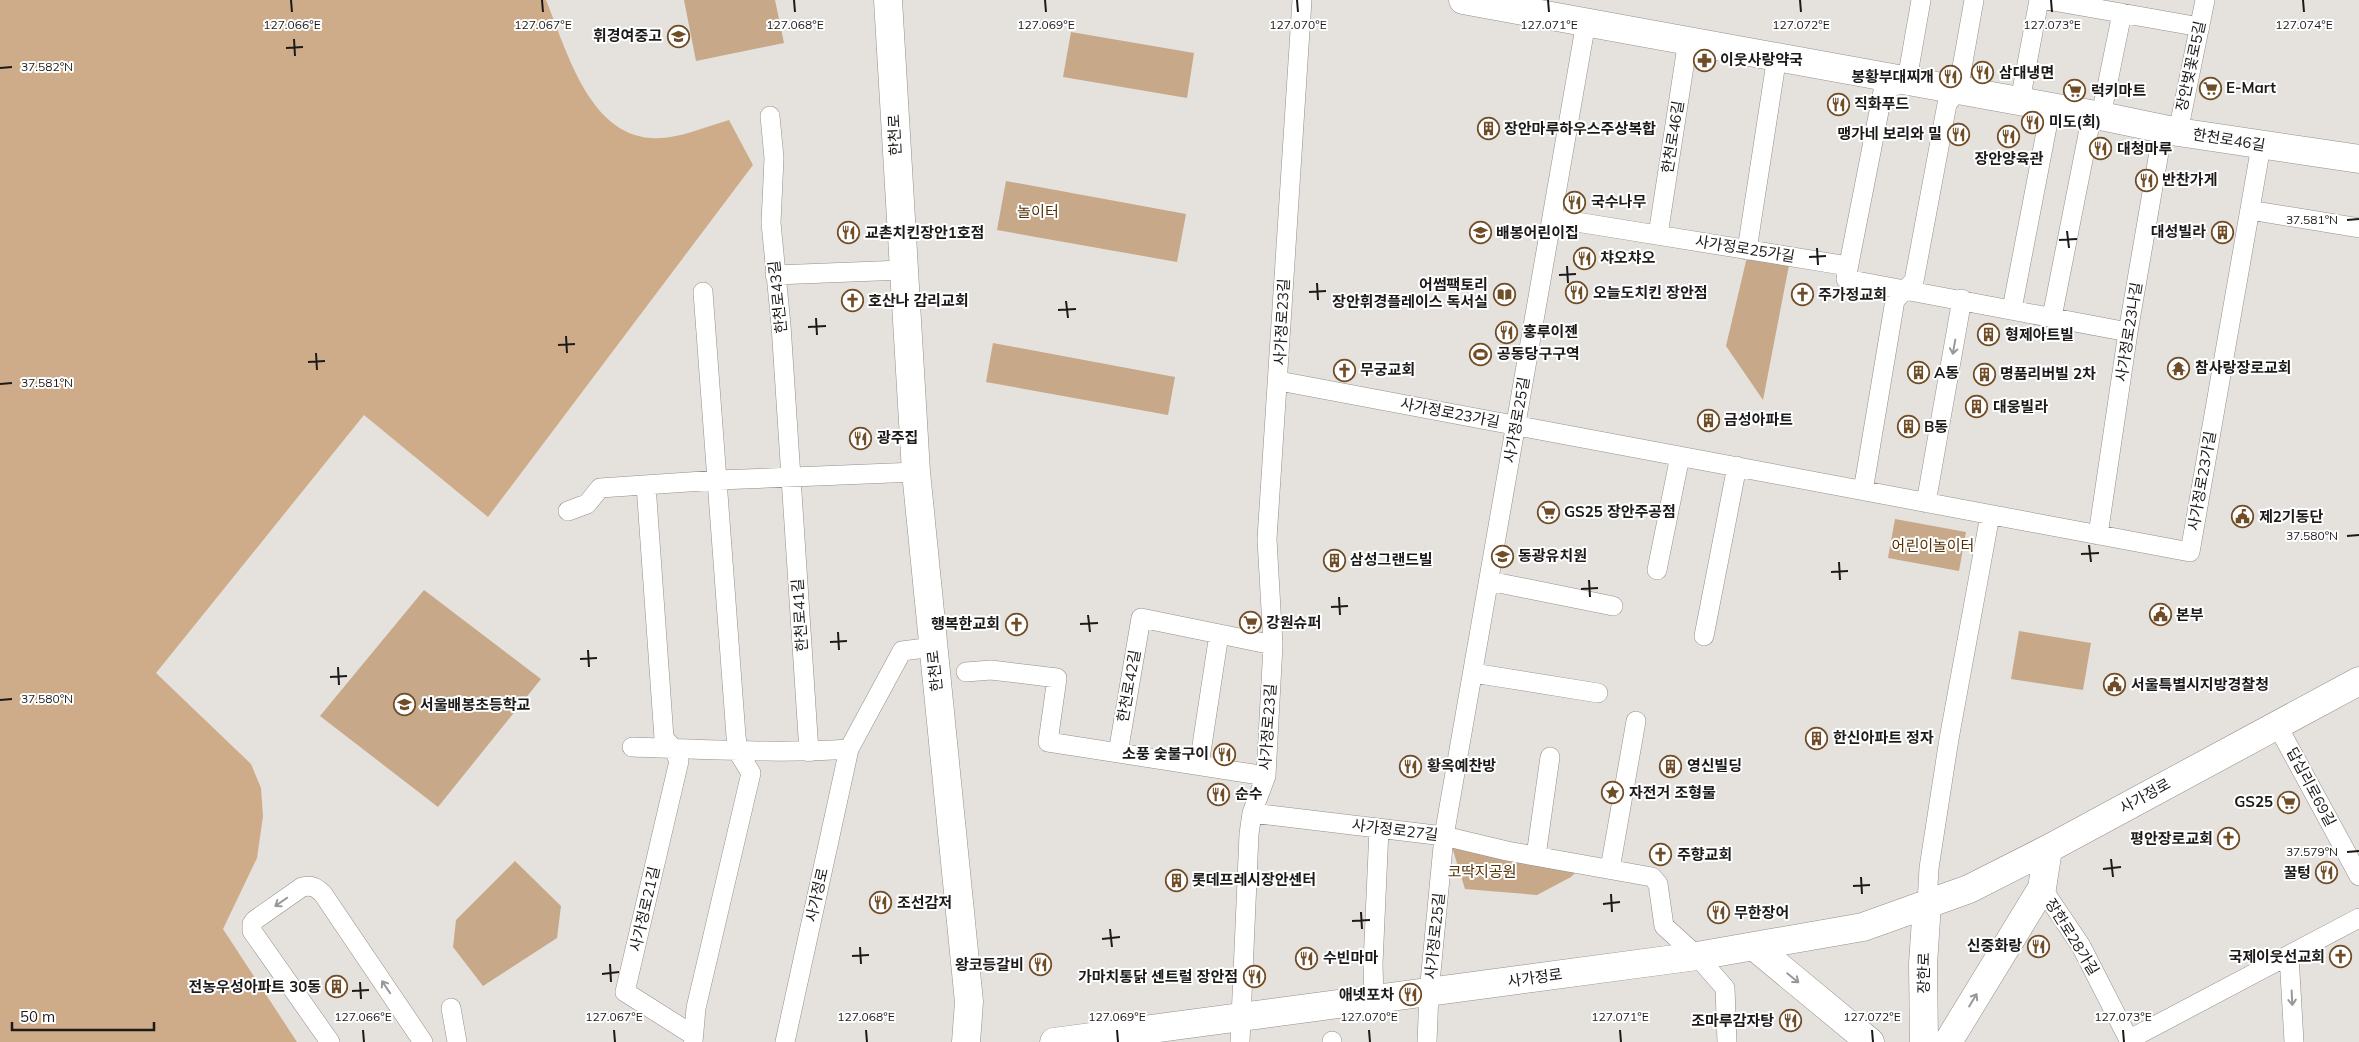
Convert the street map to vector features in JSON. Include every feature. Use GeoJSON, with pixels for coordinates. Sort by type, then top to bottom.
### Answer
{"type":"FeatureCollection","features":[{"type":"Feature","properties":{"kind":"main road","name":"한천로"},"geometry":{"type":"LineString","coordinates":[[888,0],[916,472],[969,1002],[966,1042]]}},
{"type":"Feature","properties":{"kind":"main road","name":"한천로46길"},"geometry":{"type":"LineString","coordinates":[[1463,0],[2051,106],[2170,131],[2260,146],[2359,158]]}},
{"type":"Feature","properties":{"kind":"main road","name":"사가정로"},"geometry":{"type":"LineString","coordinates":[[1054,1042],[1240,1030],[1374,1000],[1697,956],[1863,928],[1969,889],[2048,849],[2359,681]]}},
{"type":"Feature","properties":{"kind":"main road"},"geometry":{"type":"LineString","coordinates":[[1948,1042],[2042,888],[2048,849]]}},
{"type":"Feature","properties":{"kind":"main road","name":"장한로"},"geometry":{"type":"LineString","coordinates":[[1924,1042],[1923,964],[1927,904]]}},
{"type":"Feature","properties":{"kind":"main road"},"geometry":{"type":"LineString","coordinates":[[1755,947],[1870,1042]]}},
{"type":"Feature","properties":{"kind":"street","name":"사가정로23길"},"geometry":{"type":"LineString","coordinates":[[1240,1030],[1249,834],[1252,813],[1266,776],[1273,645],[1267,540],[1279,381],[1302,0]]}},
{"type":"Feature","properties":{"kind":"street"},"geometry":{"type":"LineString","coordinates":[[1921,0],[1907,80],[1883,91],[1846,279],[1962,299],[2128,332]]}},
{"type":"Feature","properties":{"kind":"street"},"geometry":{"type":"LineString","coordinates":[[1863,490],[1895,300],[1914,281],[1947,104],[1958,90],[1974,0]]}},
{"type":"Feature","properties":{"kind":"street"},"geometry":{"type":"LineString","coordinates":[[2020,101],[2039,0]]}},
{"type":"Feature","properties":{"kind":"street"},"geometry":{"type":"LineString","coordinates":[[2047,0],[2200,27]]}},
{"type":"Feature","properties":{"kind":"street","name":"장안벚꽃로5길"},"geometry":{"type":"LineString","coordinates":[[2170,131],[2200,27],[2205,0]]}},
{"type":"Feature","properties":{"kind":"street"},"geometry":{"type":"LineString","coordinates":[[2052,317],[2096,115],[2122,13]]}},
{"type":"Feature","properties":{"kind":"street","name":"사가정로25길"},"geometry":{"type":"LineString","coordinates":[[1427,1042],[1429,993],[1444,836],[1586,22]]}},
{"type":"Feature","properties":{"kind":"street","name":"한천로46길"},"geometry":{"type":"LineString","coordinates":[[1658,235],[1688,40]]}},
{"type":"Feature","properties":{"kind":"street"},"geometry":{"type":"LineString","coordinates":[[1747,250],[1777,56]]}},
{"type":"Feature","properties":{"kind":"street"},"geometry":{"type":"LineString","coordinates":[[2012,309],[2051,106]]}},
{"type":"Feature","properties":{"kind":"street","name":"한천로43길"},"geometry":{"type":"LineString","coordinates":[[770,116],[774,158],[771,224],[781,325],[791,478]]}},
{"type":"Feature","properties":{"kind":"street","name":"사가정로23나길"},"geometry":{"type":"LineString","coordinates":[[2098,535],[2128,332],[2170,131]]}},
{"type":"Feature","properties":{"kind":"street","name":"사가정로23가길"},"geometry":{"type":"LineString","coordinates":[[1279,381],[2190,552],[2260,146]]}},
{"type":"Feature","properties":{"kind":"street"},"geometry":{"type":"LineString","coordinates":[[2250,210],[2359,228]]}},
{"type":"Feature","properties":{"kind":"street","name":"사가정로25가길"},"geometry":{"type":"LineString","coordinates":[[1552,218],[1848,266]]}},
{"type":"Feature","properties":{"kind":"street"},"geometry":{"type":"LineString","coordinates":[[775,275],[903,270]]}},
{"type":"Feature","properties":{"kind":"street"},"geometry":{"type":"LineString","coordinates":[[703,292],[738,752]]}},
{"type":"Feature","properties":{"kind":"street"},"geometry":{"type":"LineString","coordinates":[[1926,502],[1962,299]]}},
{"type":"Feature","properties":{"kind":"street"},"geometry":{"type":"LineString","coordinates":[[1657,570],[1680,456]]}},
{"type":"Feature","properties":{"kind":"street"},"geometry":{"type":"LineString","coordinates":[[1704,636],[1737,466]]}},
{"type":"Feature","properties":{"kind":"street"},"geometry":{"type":"LineString","coordinates":[[568,511],[587,504],[600,488],[718,480],[916,472]]}},
{"type":"Feature","properties":{"kind":"street","name":"한천로41길"},"geometry":{"type":"LineString","coordinates":[[791,478],[809,752]]}},
{"type":"Feature","properties":{"kind":"street"},"geometry":{"type":"LineString","coordinates":[[646,485],[664,738],[672,748]]}},
{"type":"Feature","properties":{"kind":"street"},"geometry":{"type":"LineString","coordinates":[[1927,904],[1929,868],[1949,738],[1990,515]]}},
{"type":"Feature","properties":{"kind":"street"},"geometry":{"type":"LineString","coordinates":[[1489,581],[1612,606]]}},
{"type":"Feature","properties":{"kind":"street","name":"한천로42길"},"geometry":{"type":"LineString","coordinates":[[1118,753],[1141,618],[1219,634]]}},
{"type":"Feature","properties":{"kind":"street"},"geometry":{"type":"LineString","coordinates":[[1199,765],[1219,634],[1273,645]]}},
{"type":"Feature","properties":{"kind":"street"},"geometry":{"type":"LineString","coordinates":[[632,747],[738,752],[809,752],[849,749],[902,651],[933,647]]}},
{"type":"Feature","properties":{"kind":"street"},"geometry":{"type":"LineString","coordinates":[[966,672],[991,670],[1057,678],[1048,742],[1266,776]]}},
{"type":"Feature","properties":{"kind":"street"},"geometry":{"type":"LineString","coordinates":[[1473,673],[1598,693]]}},
{"type":"Feature","properties":{"kind":"street"},"geometry":{"type":"LineString","coordinates":[[1610,869],[1636,721]]}},
{"type":"Feature","properties":{"kind":"street","name":"답십리로69길"},"geometry":{"type":"LineString","coordinates":[[2277,725],[2359,876]]}},
{"type":"Feature","properties":{"kind":"street","name":"사가정로21길"},"geometry":{"type":"LineString","coordinates":[[672,748],[679,761],[625,992],[693,1038],[696,1008],[751,773],[738,752]]}},
{"type":"Feature","properties":{"kind":"street","name":"사가정로"},"geometry":{"type":"LineString","coordinates":[[785,1042],[849,749]]}},
{"type":"Feature","properties":{"kind":"street"},"geometry":{"type":"LineString","coordinates":[[1536,856],[1550,757]]}},
{"type":"Feature","properties":{"kind":"street","name":"사가정로27길"},"geometry":{"type":"LineString","coordinates":[[1252,813],[1444,836],[1536,856],[1652,877],[1658,884],[1664,926],[1697,956]]}},
{"type":"Feature","properties":{"kind":"street"},"geometry":{"type":"LineString","coordinates":[[1374,1000],[1373,964],[1379,829]]}},
{"type":"Feature","properties":{"kind":"street"},"geometry":{"type":"LineString","coordinates":[[330,1042],[252,931],[252,924],[255,920],[302,887],[311,886],[318,888],[323,894],[423,1042]]}},
{"type":"Feature","properties":{"kind":"street","name":"장한로28가길"},"geometry":{"type":"LineString","coordinates":[[2042,888],[2081,946],[2130,1041],[2359,918]]}},
{"type":"Feature","properties":{"kind":"street"},"geometry":{"type":"LineString","coordinates":[[2289,954],[2294,1042]]}},
{"type":"Feature","properties":{"kind":"street"},"geometry":{"type":"LineString","coordinates":[[1697,956],[1724,988],[1727,1042]]}},
{"type":"Feature","properties":{"kind":"street"},"geometry":{"type":"LineString","coordinates":[[451,1008],[457,1042]]}},
{"type":"Feature","properties":{"kind":"green space"},"geometry":{"type":"Polygon","coordinates":[[[684,0],[775,0],[784,43],[696,61],[684,0]]]}},
{"type":"Feature","properties":{"kind":"green space"},"geometry":{"type":"Polygon","coordinates":[[[1071,32],[1194,53],[1187,98],[1063,77],[1071,32]]]}},
{"type":"Feature","properties":{"kind":"green space","name":"놀이터"},"geometry":{"type":"Polygon","coordinates":[[[1006,181],[1186,214],[1177,262],[997,230],[1006,181]]]}},
{"type":"Feature","properties":{"kind":"green space"},"geometry":{"type":"Polygon","coordinates":[[[1747,257],[1789,265],[1763,400],[1726,346],[1747,257]]]}},
{"type":"Feature","properties":{"kind":"green space"},"geometry":{"type":"Polygon","coordinates":[[[993,343],[1175,377],[1168,415],[986,382],[993,343]]]}},
{"type":"Feature","properties":{"kind":"green space","name":"어린이놀이터"},"geometry":{"type":"Polygon","coordinates":[[[1895,519],[1966,532],[1959,571],[1888,558],[1895,519]]]}},
{"type":"Feature","properties":{"kind":"green space"},"geometry":{"type":"Polygon","coordinates":[[[424,590],[541,679],[438,807],[320,716],[424,590]]]}},
{"type":"Feature","properties":{"kind":"green space"},"geometry":{"type":"Polygon","coordinates":[[[2019,631],[2091,643],[2083,690],[2011,679],[2019,631]]]}},
{"type":"Feature","properties":{"kind":"green space","name":"코딱지공원"},"geometry":{"type":"Polygon","coordinates":[[[1452,847],[1579,869],[1571,877],[1537,895],[1465,889],[1452,847]]]}},
{"type":"Feature","properties":{"kind":"green space"},"geometry":{"type":"Polygon","coordinates":[[[515,861],[561,906],[557,938],[483,986],[453,947],[456,920],[515,861]]]}},
{"type":"Feature","properties":{"kind":"shaded area"},"geometry":{"type":"Polygon","coordinates":[[[0,0],[546,0],[571,64],[582,86],[595,105],[611,122],[629,133],[651,138],[661,138],[680,135],[729,120],[753,165],[488,517],[364,415],[156,673],[251,764],[261,788],[263,816],[257,858],[223,929],[297,1042],[0,1042],[0,0]]]}},
{"type":"Feature","properties":{"kind":"place","name":"휘경여중고"},"geometry":{"type":"Point","coordinates":[678,36]}},
{"type":"Feature","properties":{"kind":"place","name":"이웃사랑약국"},"geometry":{"type":"Point","coordinates":[1704,60]}},
{"type":"Feature","properties":{"kind":"place","name":"삼대냉면"},"geometry":{"type":"Point","coordinates":[1983,73]}},
{"type":"Feature","properties":{"kind":"place","name":"봉황부대찌개"},"geometry":{"type":"Point","coordinates":[1950,77]}},
{"type":"Feature","properties":{"kind":"place","name":"E-Mart"},"geometry":{"type":"Point","coordinates":[2210,88]}},
{"type":"Feature","properties":{"kind":"place","name":"럭키마트"},"geometry":{"type":"Point","coordinates":[2075,91]}},
{"type":"Feature","properties":{"kind":"place","name":"직화푸드"},"geometry":{"type":"Point","coordinates":[1838,104]}},
{"type":"Feature","properties":{"kind":"place","name":"미도(회)"},"geometry":{"type":"Point","coordinates":[2033,122]}},
{"type":"Feature","properties":{"kind":"place","name":"장안마루하우스주상복합"},"geometry":{"type":"Point","coordinates":[1488,129]}},
{"type":"Feature","properties":{"kind":"place","name":"맹가네 보리와 밀"},"geometry":{"type":"Point","coordinates":[1958,134]}},
{"type":"Feature","properties":{"kind":"place","name":"장안양육관"},"geometry":{"type":"Point","coordinates":[2009,136]}},
{"type":"Feature","properties":{"kind":"place","name":"대청마루"},"geometry":{"type":"Point","coordinates":[2101,149]}},
{"type":"Feature","properties":{"kind":"place","name":"반찬가게"},"geometry":{"type":"Point","coordinates":[2146,180]}},
{"type":"Feature","properties":{"kind":"place","name":"국수나무"},"geometry":{"type":"Point","coordinates":[1575,202]}},
{"type":"Feature","properties":{"kind":"place","name":"대성빌라"},"geometry":{"type":"Point","coordinates":[2222,232]}},
{"type":"Feature","properties":{"kind":"place","name":"교촌치킨장안1호점"},"geometry":{"type":"Point","coordinates":[849,233]}},
{"type":"Feature","properties":{"kind":"place","name":"배봉어린이집"},"geometry":{"type":"Point","coordinates":[1480,233]}},
{"type":"Feature","properties":{"kind":"place","name":"챠오챠오"},"geometry":{"type":"Point","coordinates":[1584,258]}},
{"type":"Feature","properties":{"kind":"place","name":"오늘도치킨 장안점"},"geometry":{"type":"Point","coordinates":[1577,293]}},
{"type":"Feature","properties":{"kind":"place","name":"어썸팩토리 장안휘경플레이스 독서실"},"geometry":{"type":"Point","coordinates":[1504,294]}},
{"type":"Feature","properties":{"kind":"place","name":"주가정교회"},"geometry":{"type":"Point","coordinates":[1802,295]}},
{"type":"Feature","properties":{"kind":"place","name":"호산나 감리교회"},"geometry":{"type":"Point","coordinates":[852,301]}},
{"type":"Feature","properties":{"kind":"place","name":"홍루이젠"},"geometry":{"type":"Point","coordinates":[1507,332]}},
{"type":"Feature","properties":{"kind":"place","name":"형제아트빌"},"geometry":{"type":"Point","coordinates":[1989,335]}},
{"type":"Feature","properties":{"kind":"place","name":"공동당구구역"},"geometry":{"type":"Point","coordinates":[1481,354]}},
{"type":"Feature","properties":{"kind":"place","name":"참사랑장로교회"},"geometry":{"type":"Point","coordinates":[2179,368]}},
{"type":"Feature","properties":{"kind":"place","name":"무궁교회"},"geometry":{"type":"Point","coordinates":[1344,370]}},
{"type":"Feature","properties":{"kind":"place","name":"A동"},"geometry":{"type":"Point","coordinates":[1918,373]}},
{"type":"Feature","properties":{"kind":"place","name":"명품리버빌 2차"},"geometry":{"type":"Point","coordinates":[1984,374]}},
{"type":"Feature","properties":{"kind":"place","name":"대웅빌라"},"geometry":{"type":"Point","coordinates":[1977,407]}},
{"type":"Feature","properties":{"kind":"place","name":"금성아파트"},"geometry":{"type":"Point","coordinates":[1708,420]}},
{"type":"Feature","properties":{"kind":"place","name":"B동"},"geometry":{"type":"Point","coordinates":[1908,427]}},
{"type":"Feature","properties":{"kind":"place","name":"광주집"},"geometry":{"type":"Point","coordinates":[861,438]}},
{"type":"Feature","properties":{"kind":"place","name":"GS25 장안주공점"},"geometry":{"type":"Point","coordinates":[1548,512]}},
{"type":"Feature","properties":{"kind":"place","name":"제2기동단"},"geometry":{"type":"Point","coordinates":[2243,517]}},
{"type":"Feature","properties":{"kind":"place","name":"동광유치원"},"geometry":{"type":"Point","coordinates":[1502,556]}},
{"type":"Feature","properties":{"kind":"place","name":"삼성그랜드빌"},"geometry":{"type":"Point","coordinates":[1334,560]}},
{"type":"Feature","properties":{"kind":"place","name":"본부"},"geometry":{"type":"Point","coordinates":[2160,615]}},
{"type":"Feature","properties":{"kind":"place","name":"강원슈퍼"},"geometry":{"type":"Point","coordinates":[1250,623]}},
{"type":"Feature","properties":{"kind":"place","name":"행복한교회"},"geometry":{"type":"Point","coordinates":[1016,624]}},
{"type":"Feature","properties":{"kind":"place","name":"서울특별시지방경찰청"},"geometry":{"type":"Point","coordinates":[2115,685]}},
{"type":"Feature","properties":{"kind":"place","name":"서울배봉초등학교"},"geometry":{"type":"Point","coordinates":[404,705]}},
{"type":"Feature","properties":{"kind":"place","name":"한신아파트 정자"},"geometry":{"type":"Point","coordinates":[1817,738]}},
{"type":"Feature","properties":{"kind":"place","name":"소풍 숯불구이"},"geometry":{"type":"Point","coordinates":[1225,754]}},
{"type":"Feature","properties":{"kind":"place","name":"황옥예찬방"},"geometry":{"type":"Point","coordinates":[1411,766]}},
{"type":"Feature","properties":{"kind":"place","name":"영신빌딩"},"geometry":{"type":"Point","coordinates":[1671,766]}},
{"type":"Feature","properties":{"kind":"place","name":"자전거 조형물"},"geometry":{"type":"Point","coordinates":[1613,793]}},
{"type":"Feature","properties":{"kind":"place","name":"순수"},"geometry":{"type":"Point","coordinates":[1219,794]}},
{"type":"Feature","properties":{"kind":"place","name":"GS25"},"geometry":{"type":"Point","coordinates":[2289,802]}},
{"type":"Feature","properties":{"kind":"place","name":"평안장로교회"},"geometry":{"type":"Point","coordinates":[2229,839]}},
{"type":"Feature","properties":{"kind":"place","name":"주향교회"},"geometry":{"type":"Point","coordinates":[1661,855]}},
{"type":"Feature","properties":{"kind":"place","name":"꿀텅"},"geometry":{"type":"Point","coordinates":[2327,873]}},
{"type":"Feature","properties":{"kind":"place","name":"롯데프레시장안센터"},"geometry":{"type":"Point","coordinates":[1176,880]}},
{"type":"Feature","properties":{"kind":"place","name":"조선감저"},"geometry":{"type":"Point","coordinates":[881,903]}},
{"type":"Feature","properties":{"kind":"place","name":"무한장어"},"geometry":{"type":"Point","coordinates":[1718,913]}},
{"type":"Feature","properties":{"kind":"place","name":"신중화랑"},"geometry":{"type":"Point","coordinates":[2038,946]}},
{"type":"Feature","properties":{"kind":"place","name":"국제이웃선교회"},"geometry":{"type":"Point","coordinates":[2341,957]}},
{"type":"Feature","properties":{"kind":"place","name":"수빈마마"},"geometry":{"type":"Point","coordinates":[1307,958]}},
{"type":"Feature","properties":{"kind":"place","name":"왕코등갈비"},"geometry":{"type":"Point","coordinates":[1040,965]}},
{"type":"Feature","properties":{"kind":"place","name":"가마치통닭 센트럴 장안점"},"geometry":{"type":"Point","coordinates":[1254,977]}},
{"type":"Feature","properties":{"kind":"place","name":"전농우성아파트 30동"},"geometry":{"type":"Point","coordinates":[337,987]}},
{"type":"Feature","properties":{"kind":"place","name":"애넷포차"},"geometry":{"type":"Point","coordinates":[1410,995]}},
{"type":"Feature","properties":{"kind":"place","name":"조마루감자탕"},"geometry":{"type":"Point","coordinates":[1790,1021]}}]}
